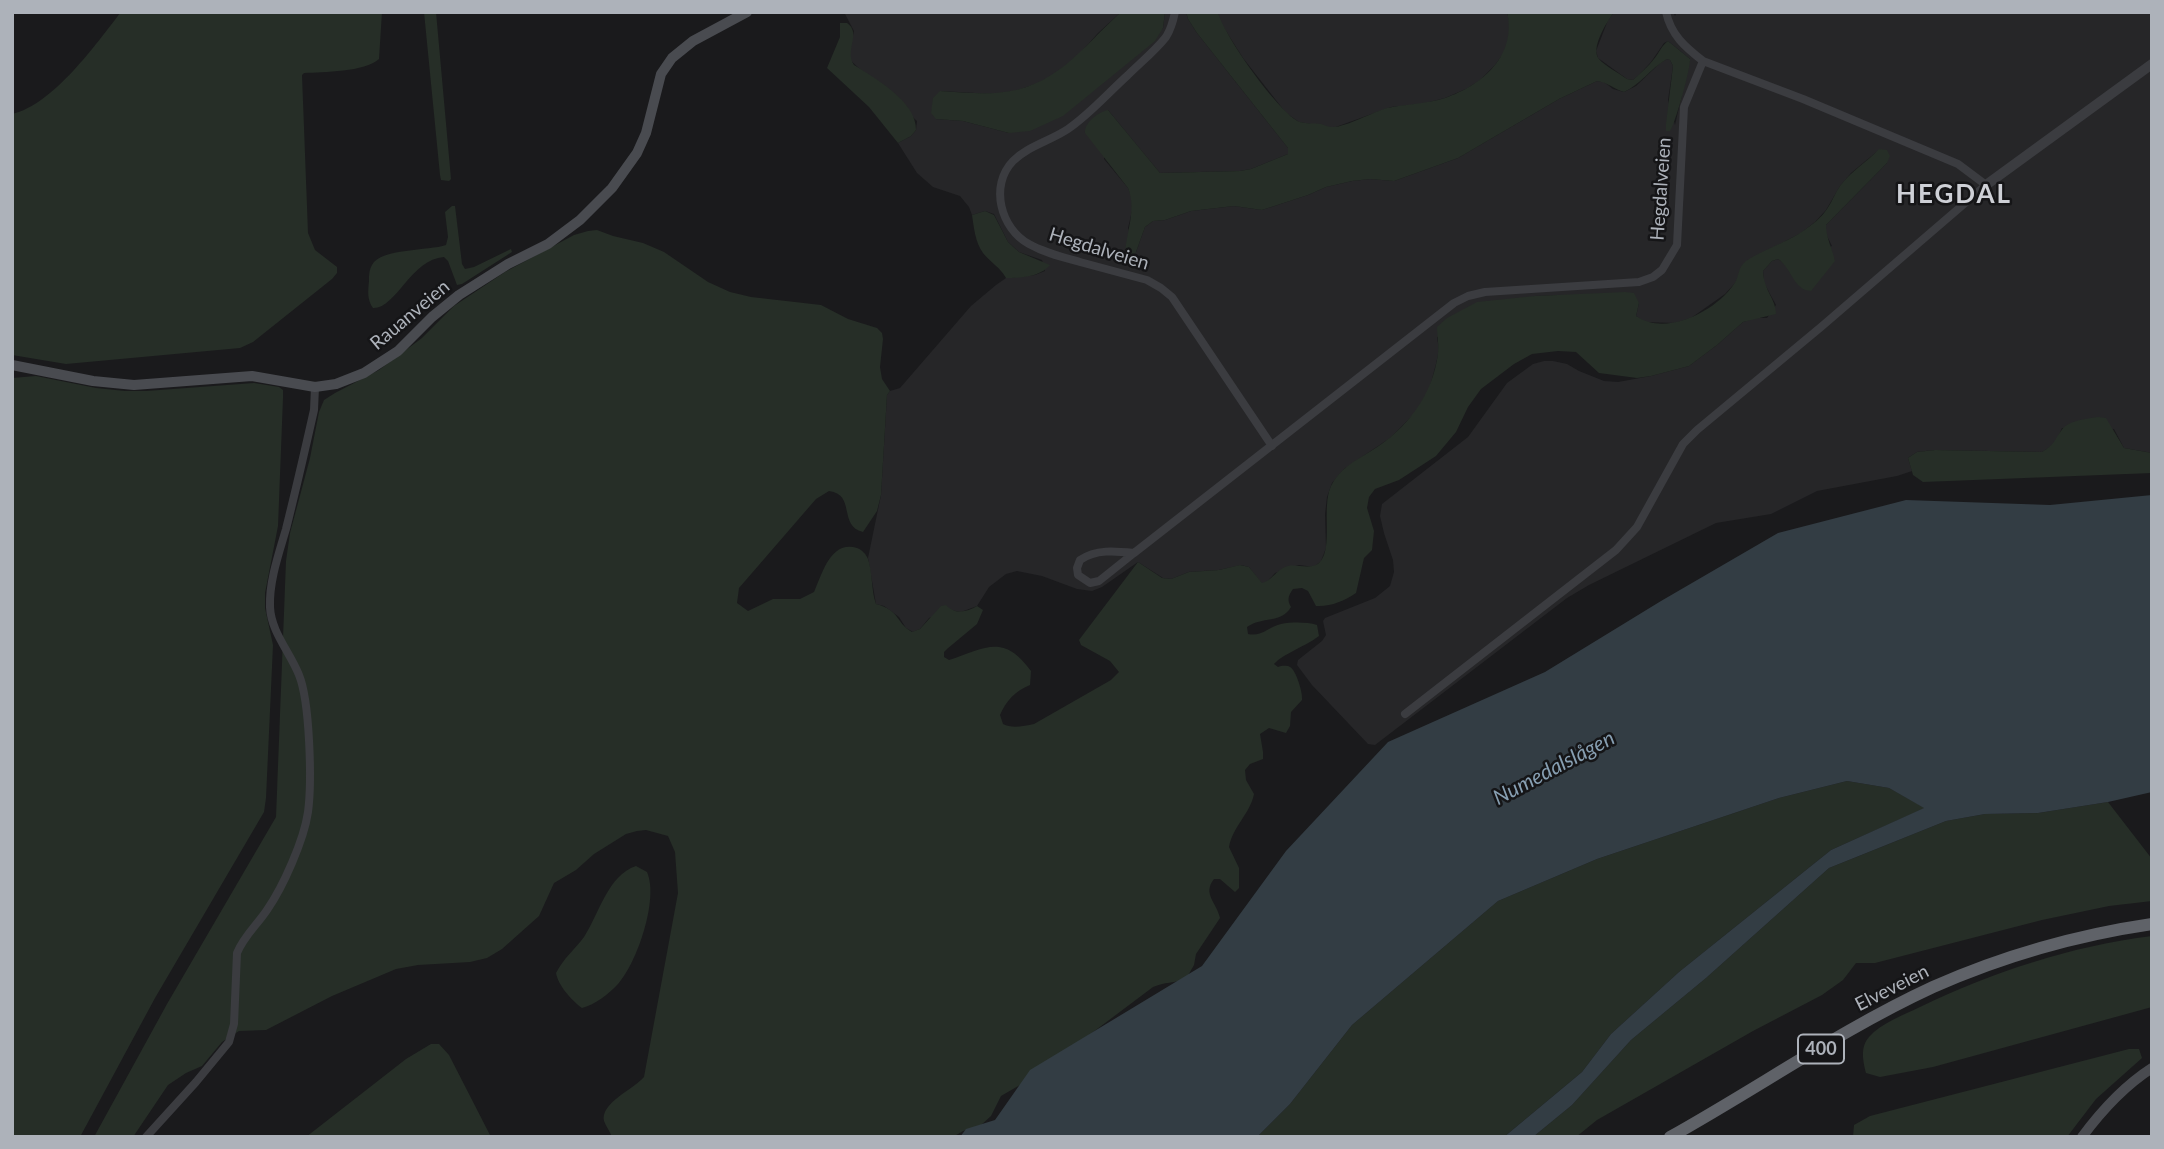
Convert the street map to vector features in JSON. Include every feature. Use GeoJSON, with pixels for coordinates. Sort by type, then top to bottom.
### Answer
{"type":"FeatureCollection","features":[{"type":"Feature","properties":{"kind":"highway","name":"Elveveien"},"geometry":{"type":"LineString","coordinates":[[1670,1137],[1861,1025],[1933,988],[2053,944],[2091,934],[2152,924]]}},
{"type":"Feature","properties":{"kind":"main road","name":"Rauanveien"},"geometry":{"type":"LineString","coordinates":[[12,365],[107,383],[171,383],[252,376],[315,387],[350,379],[377,366],[398,351],[459,295],[508,264],[548,244],[580,220],[612,188],[637,153],[646,132],[662,74],[672,58],[693,41],[747,12]]}},
{"type":"Feature","properties":{"kind":"main road"},"geometry":{"type":"LineString","coordinates":[[2082,1137],[2103,1109],[2152,1068]]}},
{"type":"Feature","properties":{"kind":"street","name":"Hegdalveien"},"geometry":{"type":"LineString","coordinates":[[1175,12],[1173,25],[1160,44],[1087,114],[1066,130],[1026,150],[1012,162],[1001,184],[1001,207],[1012,230],[1025,242],[1042,251],[1147,280],[1172,297],[1272,446]]}},
{"type":"Feature","properties":{"kind":"street"},"geometry":{"type":"LineString","coordinates":[[1666,12],[1676,37],[1703,61],[1947,159],[1986,185]]}},
{"type":"Feature","properties":{"kind":"street","name":"Hegdalveien"},"geometry":{"type":"LineString","coordinates":[[1134,553],[1093,553],[1080,560],[1077,568],[1079,575],[1090,583],[1099,581],[1445,310],[1468,296],[1485,292],[1639,282],[1662,270],[1677,245],[1684,107],[1703,61]]}},
{"type":"Feature","properties":{"kind":"street"},"geometry":{"type":"LineString","coordinates":[[1405,714],[1616,550],[1637,527],[1683,444],[1696,430],[1986,185],[2152,64]]}},
{"type":"Feature","properties":{"kind":"street"},"geometry":{"type":"LineString","coordinates":[[146,1137],[229,1042],[234,1024],[237,953],[241,943],[278,894],[297,849],[308,813],[306,693],[277,633],[270,607],[279,554],[314,410],[315,387]]}},
{"type":"Feature","properties":{"kind":"shaded area"},"geometry":{"type":"Polygon","coordinates":[[[121,12],[382,12],[379,59],[364,67],[302,75],[308,233],[315,250],[337,267],[337,273],[253,342],[240,348],[66,364],[12,355],[12,114],[43,99],[58,86],[121,12]]]}},
{"type":"Feature","properties":{"kind":"shaded area"},"geometry":{"type":"Polygon","coordinates":[[[424,12],[436,12],[451,179],[449,181],[441,180],[440,175],[424,12]]]}},
{"type":"Feature","properties":{"kind":"shaded area"},"geometry":{"type":"Polygon","coordinates":[[[844,12],[1121,12],[1075,59],[1039,83],[1015,91],[993,94],[940,91],[936,119],[963,121],[1009,133],[1163,28],[1165,12],[1186,12],[1197,33],[1288,148],[1288,154],[1240,171],[1160,173],[1108,110],[1104,159],[1128,188],[1132,197],[1128,228],[1136,252],[1145,227],[1153,221],[1191,211],[1234,206],[1262,210],[1326,187],[1352,181],[1394,181],[1458,158],[1559,99],[1597,81],[1624,92],[1636,86],[1667,59],[1673,66],[1668,100],[1675,125],[1690,59],[1668,41],[1639,75],[1633,80],[1627,79],[1598,58],[1596,51],[1614,12],[1673,12],[1675,16],[1677,12],[2152,12],[2152,453],[2124,448],[2114,429],[2062,428],[2055,444],[2042,452],[1917,452],[1908,458],[1912,471],[1817,491],[1771,514],[1716,523],[1567,598],[1375,745],[1368,744],[1312,685],[1297,665],[1298,660],[1326,635],[1323,621],[1325,618],[1375,598],[1390,586],[1394,572],[1393,560],[1380,516],[1382,504],[1468,437],[1507,383],[1533,364],[1544,361],[1567,364],[1604,381],[1618,382],[1651,376],[1689,366],[1743,322],[1767,318],[1776,305],[1764,283],[1763,271],[1772,261],[1778,259],[1784,263],[1832,246],[1826,234],[1826,225],[1887,163],[1880,149],[1851,173],[1815,222],[1801,233],[1746,262],[1736,282],[1725,294],[1691,318],[1675,323],[1644,322],[1636,316],[1639,303],[1575,295],[1535,296],[1437,337],[1439,350],[1429,390],[1416,412],[1390,438],[1344,469],[1332,483],[1325,514],[1326,548],[1321,561],[1314,567],[1299,565],[1275,573],[1262,584],[1249,567],[1241,565],[1189,572],[1171,579],[1163,578],[1138,562],[1092,591],[1017,571],[1006,574],[989,587],[977,606],[961,612],[950,610],[929,618],[920,629],[913,632],[906,628],[899,617],[884,606],[876,604],[868,558],[881,495],[887,395],[900,388],[971,306],[996,285],[1006,278],[1035,275],[1045,271],[1042,260],[1019,252],[1008,242],[994,214],[985,211],[972,215],[960,196],[933,187],[917,173],[898,143],[911,136],[916,130],[917,121],[850,60],[854,31],[844,12]]]}},
{"type":"Feature","properties":{"kind":"shaded area"},"geometry":{"type":"Polygon","coordinates":[[[1121,12],[1165,12],[1163,28],[1155,41],[1063,116],[1030,131],[1009,133],[963,121],[936,119],[931,113],[933,98],[940,91],[995,93],[1035,84],[1065,65],[1121,12]]]}},
{"type":"Feature","properties":{"kind":"shaded area"},"geometry":{"type":"Polygon","coordinates":[[[1186,12],[1218,12],[1240,54],[1279,105],[1300,122],[1331,127],[1344,125],[1387,108],[1445,98],[1472,85],[1494,66],[1502,55],[1509,28],[1507,12],[1614,12],[1600,35],[1597,54],[1601,61],[1627,79],[1633,80],[1652,62],[1668,41],[1690,59],[1690,64],[1670,131],[1666,131],[1666,124],[1673,66],[1667,59],[1624,92],[1597,81],[1559,99],[1458,158],[1394,181],[1352,181],[1326,187],[1262,210],[1234,206],[1191,211],[1153,221],[1145,227],[1136,252],[1130,258],[1125,255],[1131,213],[1128,188],[1085,133],[1087,125],[1096,116],[1108,110],[1160,173],[1240,171],[1288,154],[1288,148],[1197,33],[1186,12]]]}},
{"type":"Feature","properties":{"kind":"shaded area"},"geometry":{"type":"Polygon","coordinates":[[[1218,12],[1507,12],[1511,29],[1506,50],[1495,65],[1479,81],[1466,89],[1422,104],[1391,107],[1333,128],[1299,122],[1286,113],[1243,58],[1219,20],[1218,12]]]}},
{"type":"Feature","properties":{"kind":"shaded area"},"geometry":{"type":"Polygon","coordinates":[[[840,23],[847,23],[853,32],[851,60],[854,65],[893,92],[910,110],[916,130],[911,136],[898,143],[869,107],[827,68],[840,37],[840,23]]]}},
{"type":"Feature","properties":{"kind":"shaded area"},"geometry":{"type":"Polygon","coordinates":[[[1879,149],[1887,150],[1890,156],[1887,163],[1826,225],[1835,261],[1811,291],[1800,287],[1778,259],[1772,261],[1763,271],[1776,314],[1743,322],[1689,366],[1651,376],[1637,378],[1599,373],[1576,352],[1532,354],[1514,364],[1481,389],[1468,407],[1456,432],[1436,456],[1399,480],[1375,489],[1369,497],[1367,508],[1374,531],[1372,550],[1364,558],[1356,593],[1337,603],[1316,606],[1308,591],[1302,588],[1293,589],[1289,598],[1291,607],[1287,612],[1277,618],[1247,627],[1248,634],[1253,635],[1281,624],[1309,623],[1317,625],[1319,636],[1274,664],[1278,667],[1290,667],[1295,672],[1302,700],[1291,712],[1290,726],[1286,733],[1269,728],[1260,734],[1263,759],[1250,764],[1245,770],[1246,780],[1254,794],[1229,847],[1239,868],[1239,888],[1235,892],[1220,879],[1214,879],[1211,884],[1210,894],[1220,918],[1196,954],[1194,965],[1186,979],[1153,987],[1032,1078],[1001,1096],[991,1116],[980,1126],[953,1137],[612,1137],[604,1121],[607,1108],[644,1077],[678,893],[675,852],[668,836],[646,830],[626,834],[554,883],[539,916],[502,949],[487,958],[396,969],[332,996],[266,1030],[239,1031],[222,1042],[202,1066],[168,1085],[133,1137],[94,1137],[167,1004],[276,817],[286,561],[290,533],[324,400],[379,370],[422,338],[454,306],[505,272],[574,235],[597,230],[664,252],[708,282],[730,292],[821,305],[848,319],[877,328],[883,339],[880,367],[882,379],[890,391],[887,395],[881,495],[877,511],[863,532],[855,529],[851,523],[845,504],[837,493],[829,491],[816,499],[739,588],[737,603],[748,611],[773,599],[800,599],[814,592],[824,568],[834,554],[840,549],[857,548],[864,552],[868,559],[876,604],[894,613],[912,632],[920,629],[941,606],[946,605],[957,611],[977,606],[983,610],[977,624],[944,652],[944,657],[949,660],[993,647],[1003,648],[1021,659],[1031,671],[1030,685],[1012,697],[1000,715],[1003,724],[1018,727],[1034,724],[1111,680],[1119,672],[1110,661],[1081,645],[1079,640],[1138,562],[1162,578],[1171,579],[1189,572],[1240,565],[1249,567],[1262,583],[1288,566],[1312,566],[1319,563],[1326,548],[1328,495],[1334,480],[1343,470],[1396,432],[1416,410],[1435,368],[1438,350],[1437,327],[1447,318],[1477,302],[1625,292],[1634,293],[1639,303],[1636,316],[1648,322],[1661,324],[1690,318],[1703,312],[1726,294],[1746,261],[1796,235],[1816,221],[1827,209],[1844,181],[1879,149]]]}},
{"type":"Feature","properties":{"kind":"shaded area"},"geometry":{"type":"Polygon","coordinates":[[[455,206],[462,264],[465,269],[511,249],[512,252],[457,285],[444,257],[432,260],[413,274],[389,301],[373,308],[368,292],[372,265],[377,260],[395,253],[446,245],[448,237],[445,212],[455,206]]]}},
{"type":"Feature","properties":{"kind":"shaded area"},"geometry":{"type":"Polygon","coordinates":[[[985,211],[994,215],[1008,242],[1019,252],[1050,265],[1036,274],[1006,278],[983,253],[977,240],[972,215],[985,211]]]}},
{"type":"Feature","properties":{"kind":"shaded area"},"geometry":{"type":"Polygon","coordinates":[[[36,376],[125,391],[254,383],[283,390],[278,526],[265,593],[265,608],[273,645],[264,812],[155,998],[80,1137],[12,1137],[12,378],[36,376]]]}},
{"type":"Feature","properties":{"kind":"shaded area"},"geometry":{"type":"Polygon","coordinates":[[[2098,417],[2106,418],[2124,448],[2152,453],[2152,473],[1923,482],[1913,475],[1908,458],[1917,452],[1935,450],[2042,452],[2052,445],[2068,424],[2098,417]]]}},
{"type":"Feature","properties":{"kind":"shaded area"},"geometry":{"type":"Polygon","coordinates":[[[1847,781],[1889,788],[1925,808],[1831,850],[1679,972],[1611,1034],[1582,1072],[1504,1137],[1257,1137],[1290,1104],[1352,1025],[1498,901],[1597,859],[1779,798],[1847,781]]]}},
{"type":"Feature","properties":{"kind":"shaded area"},"geometry":{"type":"Polygon","coordinates":[[[2108,802],[2152,859],[2152,901],[2109,906],[2042,920],[1875,963],[1856,963],[1843,980],[1822,995],[1597,1120],[1576,1137],[1533,1137],[1572,1105],[1631,1040],[1706,978],[1829,868],[1946,821],[1985,814],[2038,813],[2108,802]]]}},
{"type":"Feature","properties":{"kind":"shaded area"},"geometry":{"type":"Polygon","coordinates":[[[636,866],[647,872],[650,884],[648,914],[639,946],[618,984],[601,999],[582,1008],[566,992],[556,973],[584,937],[611,886],[626,871],[636,866]]]}},
{"type":"Feature","properties":{"kind":"shaded area"},"geometry":{"type":"Polygon","coordinates":[[[2152,936],[2152,1007],[1933,1067],[1880,1077],[1866,1073],[1863,1054],[1866,1041],[1874,1032],[1900,1016],[1948,994],[2033,962],[2092,946],[2152,936]]]}},
{"type":"Feature","properties":{"kind":"shaded area"},"geometry":{"type":"Polygon","coordinates":[[[431,1044],[439,1044],[449,1055],[491,1137],[306,1137],[406,1059],[431,1044]]]}},
{"type":"Feature","properties":{"kind":"shaded area"},"geometry":{"type":"Polygon","coordinates":[[[2129,1049],[2139,1049],[2142,1058],[2096,1099],[2067,1137],[1853,1137],[1854,1125],[1870,1116],[2129,1049]]]}},
{"type":"Feature","properties":{"kind":"water","name":"Numedalslågen"},"geometry":{"type":"Polygon","coordinates":[[[2152,495],[2152,792],[2038,813],[1985,814],[1946,821],[1829,868],[1706,978],[1631,1040],[1572,1105],[1533,1137],[1504,1137],[1582,1072],[1611,1034],[1679,972],[1831,850],[1924,808],[1889,788],[1847,781],[1779,798],[1597,859],[1498,901],[1352,1025],[1290,1104],[1257,1137],[960,1137],[966,1129],[995,1120],[1030,1070],[1202,966],[1286,851],[1388,742],[1545,672],[1778,533],[1906,500],[2050,505],[2152,495]]]}},
{"type":"Feature","properties":{"kind":"district","name":"HEGDAL"},"geometry":{"type":"Point","coordinates":[1954,195]}}]}
